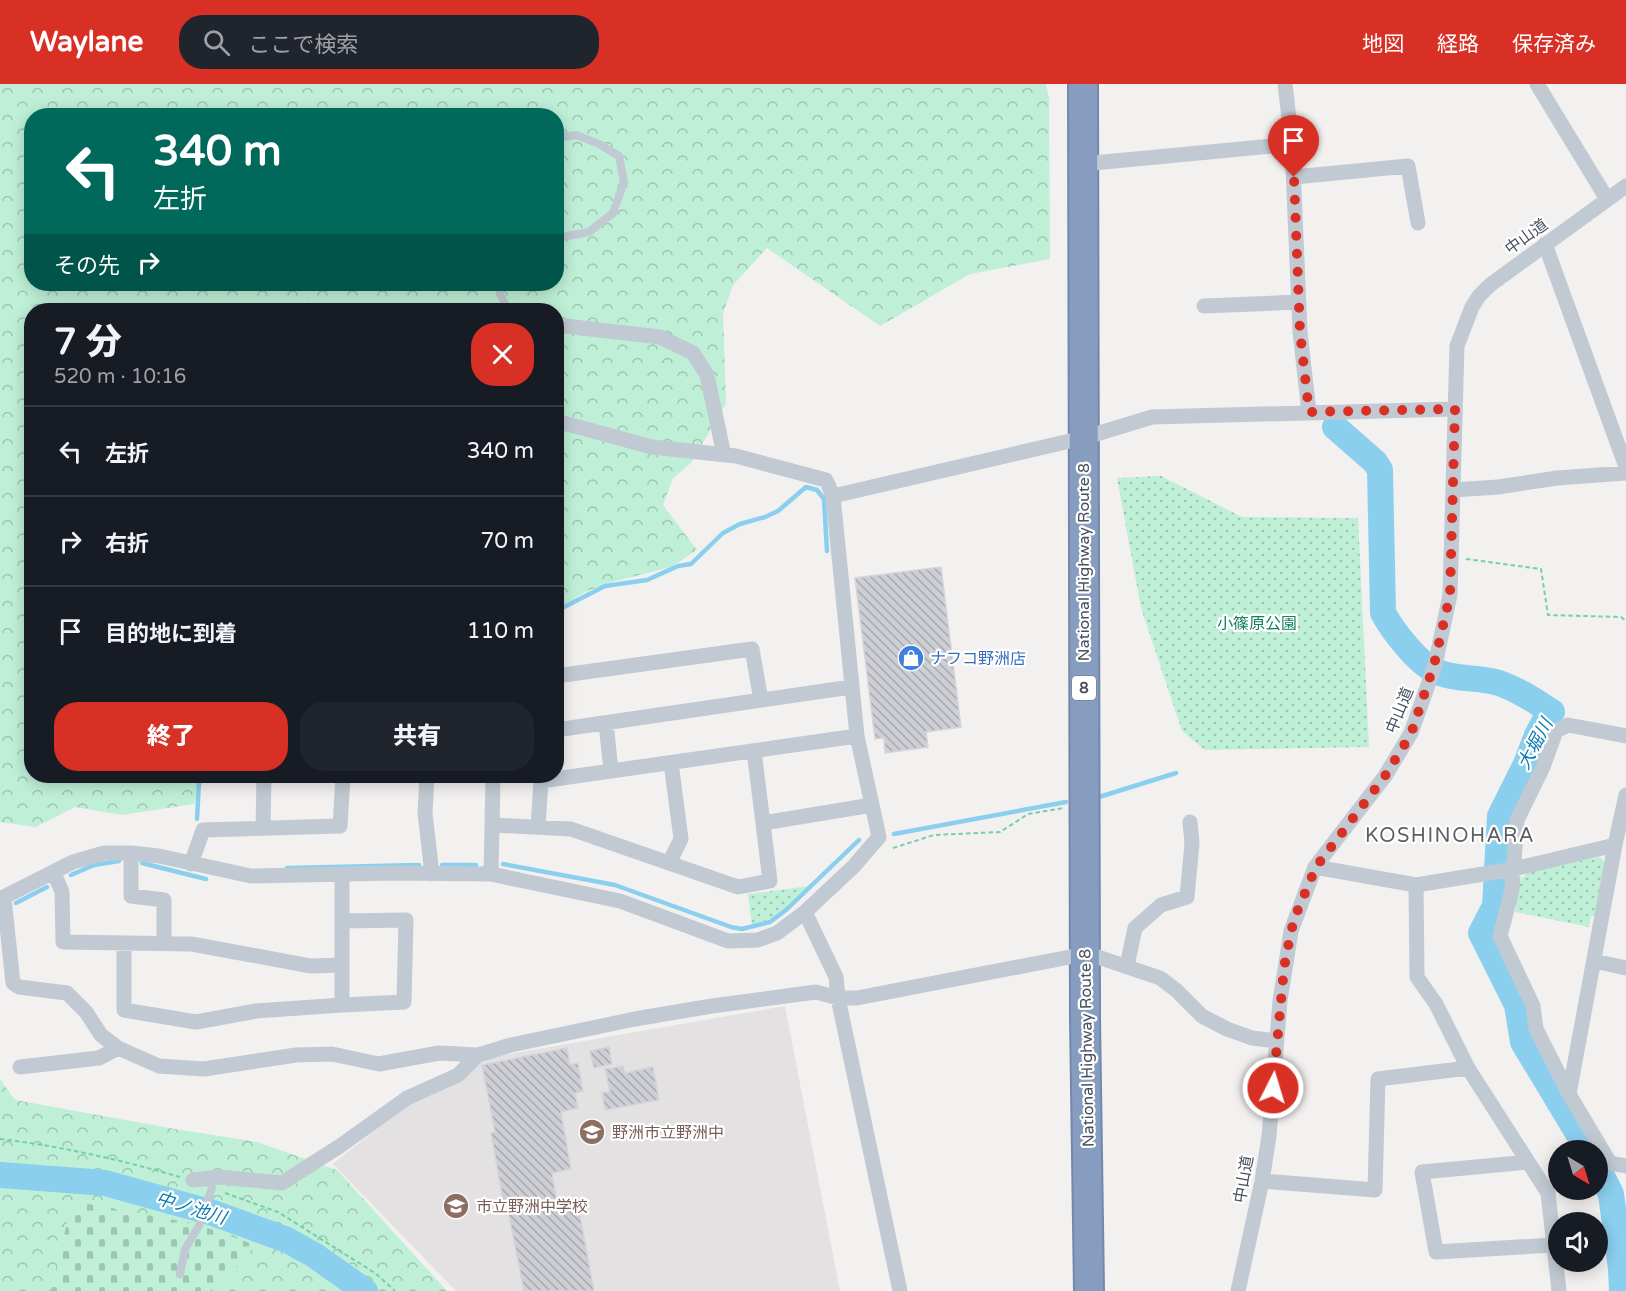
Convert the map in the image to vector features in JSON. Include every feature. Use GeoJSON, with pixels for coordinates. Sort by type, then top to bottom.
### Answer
{"type":"FeatureCollection","features":[{"type":"Feature","properties":{"kind":"highway","name":"National Highway Route 8"},"geometry":{"type":"LineString","coordinates":[[1083,84],[1089,1291]]}},
{"type":"Feature","properties":{"kind":"street"},"geometry":{"type":"LineString","coordinates":[[1285,84],[1294,177],[1300,332],[1309,412]]}},
{"type":"Feature","properties":{"kind":"street"},"geometry":{"type":"LineString","coordinates":[[1537,84],[1607,199]]}},
{"type":"Feature","properties":{"kind":"street"},"geometry":{"type":"LineString","coordinates":[[1083,164],[1292,144]]}},
{"type":"Feature","properties":{"kind":"street"},"geometry":{"type":"LineString","coordinates":[[1294,177],[1408,166],[1418,223]]}},
{"type":"Feature","properties":{"kind":"street","name":"中山道"},"geometry":{"type":"LineString","coordinates":[[1239,1291],[1269,1136],[1276,1041],[1284,968],[1291,931],[1316,867],[1390,768],[1411,734],[1433,670],[1450,595],[1457,346],[1472,307],[1490,285],[1626,186]]}},
{"type":"Feature","properties":{"kind":"street"},"geometry":{"type":"LineString","coordinates":[[1545,244],[1626,467]]}},
{"type":"Feature","properties":{"kind":"street"},"geometry":{"type":"LineString","coordinates":[[1204,306],[1299,302]]}},
{"type":"Feature","properties":{"kind":"street"},"geometry":{"type":"LineString","coordinates":[[564,326],[660,337],[693,353],[707,375],[724,455]]}},
{"type":"Feature","properties":{"kind":"street"},"geometry":{"type":"LineString","coordinates":[[833,496],[1083,438],[1152,417],[1455,409]]}},
{"type":"Feature","properties":{"kind":"street"},"geometry":{"type":"LineString","coordinates":[[564,423],[652,447],[724,455],[826,480],[833,496],[857,736],[879,837],[854,866],[805,912],[777,933],[758,940],[728,941],[620,902],[491,874],[252,876],[159,856],[104,853],[73,862],[2,898],[13,983],[19,987],[67,993],[86,1012],[101,1035],[118,1048],[159,1066],[204,1069],[296,1055],[332,1054],[379,1064],[440,1053],[478,1055],[511,1045],[635,1019],[712,1006],[816,992],[838,998],[857,998],[1086,956],[1127,966],[1160,978],[1176,990],[1202,1016],[1227,1029],[1252,1038],[1276,1041]]}},
{"type":"Feature","properties":{"kind":"street"},"geometry":{"type":"LineString","coordinates":[[1453,490],[1626,473]]}},
{"type":"Feature","properties":{"kind":"street"},"geometry":{"type":"LineString","coordinates":[[564,675],[752,650],[761,700]]}},
{"type":"Feature","properties":{"kind":"street"},"geometry":{"type":"LineString","coordinates":[[564,729],[851,687]]}},
{"type":"Feature","properties":{"kind":"street"},"geometry":{"type":"LineString","coordinates":[[606,723],[611,771]]}},
{"type":"Feature","properties":{"kind":"street"},"geometry":{"type":"LineString","coordinates":[[1626,736],[1568,725],[1556,731],[1543,767],[1517,820],[1510,869],[1512,890],[1500,936],[1533,1006],[1536,1029],[1569,1094],[1610,1163],[1626,1166]]}},
{"type":"Feature","properties":{"kind":"street"},"geometry":{"type":"LineString","coordinates":[[564,778],[857,736]]}},
{"type":"Feature","properties":{"kind":"street"},"geometry":{"type":"LineString","coordinates":[[492,825],[571,829],[738,887],[770,881],[754,751]]}},
{"type":"Feature","properties":{"kind":"street"},"geometry":{"type":"LineString","coordinates":[[669,863],[681,839],[671,763]]}},
{"type":"Feature","properties":{"kind":"street"},"geometry":{"type":"LineString","coordinates":[[263,828],[264,783]]}},
{"type":"Feature","properties":{"kind":"street"},"geometry":{"type":"LineString","coordinates":[[191,864],[203,830],[340,826],[343,783]]}},
{"type":"Feature","properties":{"kind":"street"},"geometry":{"type":"LineString","coordinates":[[427,783],[425,813],[432,874]]}},
{"type":"Feature","properties":{"kind":"street"},"geometry":{"type":"LineString","coordinates":[[491,874],[493,783]]}},
{"type":"Feature","properties":{"kind":"street"},"geometry":{"type":"LineString","coordinates":[[538,827],[541,783]]}},
{"type":"Feature","properties":{"kind":"street"},"geometry":{"type":"LineString","coordinates":[[1569,1094],[1626,795]]}},
{"type":"Feature","properties":{"kind":"street"},"geometry":{"type":"LineString","coordinates":[[763,823],[872,805]]}},
{"type":"Feature","properties":{"kind":"street"},"geometry":{"type":"LineString","coordinates":[[1127,966],[1136,928],[1161,905],[1187,897],[1192,843],[1190,822]]}},
{"type":"Feature","properties":{"kind":"street"},"geometry":{"type":"LineString","coordinates":[[1316,867],[1416,885],[1510,869],[1615,845]]}},
{"type":"Feature","properties":{"kind":"street"},"geometry":{"type":"LineString","coordinates":[[130,853],[131,896],[164,900],[164,944]]}},
{"type":"Feature","properties":{"kind":"street"},"geometry":{"type":"LineString","coordinates":[[54,873],[62,892],[63,942],[192,944],[311,966],[341,965]]}},
{"type":"Feature","properties":{"kind":"street"},"geometry":{"type":"LineString","coordinates":[[342,876],[342,1005]]}},
{"type":"Feature","properties":{"kind":"street"},"geometry":{"type":"LineString","coordinates":[[1416,885],[1417,977],[1436,1004],[1468,1068],[1548,1193],[1550,1212]]}},
{"type":"Feature","properties":{"kind":"street"},"geometry":{"type":"LineString","coordinates":[[805,912],[836,977],[838,998],[900,1291]]}},
{"type":"Feature","properties":{"kind":"street"},"geometry":{"type":"LineString","coordinates":[[124,943],[124,1011],[196,1022],[256,1011],[404,1002],[406,920],[342,921]]}},
{"type":"Feature","properties":{"kind":"street"},"geometry":{"type":"LineString","coordinates":[[1594,962],[1626,968]]}},
{"type":"Feature","properties":{"kind":"street"},"geometry":{"type":"LineString","coordinates":[[20,1067],[99,1058],[118,1048]]}},
{"type":"Feature","properties":{"kind":"street"},"geometry":{"type":"LineString","coordinates":[[193,1180],[220,1177],[282,1183],[340,1146],[407,1098],[458,1075],[478,1055]]}},
{"type":"Feature","properties":{"kind":"street"},"geometry":{"type":"LineString","coordinates":[[1262,1181],[1375,1190],[1378,1079],[1468,1068]]}},
{"type":"Feature","properties":{"kind":"street"},"geometry":{"type":"LineString","coordinates":[[1528,1162],[1422,1172],[1436,1252],[1548,1245]]}},
{"type":"Feature","properties":{"kind":"street"},"geometry":{"type":"LineString","coordinates":[[1557,1272],[1559,1291]]}},
{"type":"Feature","properties":{"kind":"lane"},"geometry":{"type":"LineString","coordinates":[[564,137],[576,135],[599,144],[619,156],[624,182],[613,213],[589,232],[564,237]]}},
{"type":"Feature","properties":{"kind":"lane"},"geometry":{"type":"LineString","coordinates":[[180,1274],[185,1249],[202,1219],[212,1188]]}},
{"type":"Feature","properties":{"kind":"path"},"geometry":{"type":"LineString","coordinates":[[1451,557],[1541,569],[1548,615],[1621,617],[1626,621]]}},
{"type":"Feature","properties":{"kind":"path"},"geometry":{"type":"LineString","coordinates":[[893,848],[934,835],[1000,832],[1028,814],[1063,808]]}},
{"type":"Feature","properties":{"kind":"shaded area","name":"野洲市立野洲中"},"geometry":{"type":"Polygon","coordinates":[[[785,1006],[840,1291],[456,1291],[333,1164],[413,1100],[481,1059],[785,1006]]]}},
{"type":"Feature","properties":{"kind":"green space"},"geometry":{"type":"Polygon","coordinates":[[[0,84],[1046,84],[1049,98],[1050,259],[970,274],[880,326],[767,248],[733,285],[723,313],[726,404],[691,463],[673,478],[663,505],[697,550],[671,567],[608,583],[585,592],[564,605],[564,303],[24,303],[24,783],[202,783],[194,804],[122,815],[75,807],[36,827],[0,822],[0,84]]]}},
{"type":"Feature","properties":{"kind":"green space"},"geometry":{"type":"Polygon","coordinates":[[[312,294],[335,303],[304,303],[312,294]]]}},
{"type":"Feature","properties":{"kind":"green space","name":"小篠原公園"},"geometry":{"type":"Polygon","coordinates":[[[1161,476],[1242,517],[1358,518],[1369,747],[1205,750],[1182,731],[1141,608],[1117,478],[1161,476]]]}},
{"type":"Feature","properties":{"kind":"green space"},"geometry":{"type":"Polygon","coordinates":[[[1600,857],[1607,865],[1597,916],[1591,916],[1589,927],[1515,912],[1519,881],[1529,871],[1600,857]]]}},
{"type":"Feature","properties":{"kind":"green space"},"geometry":{"type":"Polygon","coordinates":[[[809,886],[777,916],[752,926],[748,894],[809,886]]]}},
{"type":"Feature","properties":{"kind":"green space"},"geometry":{"type":"Polygon","coordinates":[[[0,1079],[15,1100],[257,1142],[337,1170],[447,1291],[0,1291],[0,1079]]]}},
{"type":"Feature","properties":{"kind":"green space"},"geometry":{"type":"Polygon","coordinates":[[[72,1201],[196,1224],[255,1245],[218,1289],[205,1291],[51,1291],[72,1201]]]}},
{"type":"Feature","properties":{"kind":"building"},"geometry":{"type":"Polygon","coordinates":[[[941,567],[961,727],[926,732],[928,747],[885,753],[884,738],[875,739],[855,578],[941,567]]]}},
{"type":"Feature","properties":{"kind":"building"},"geometry":{"type":"Polygon","coordinates":[[[609,1047],[612,1064],[594,1068],[590,1051],[609,1047]]]}},
{"type":"Feature","properties":{"kind":"building"},"geometry":{"type":"Polygon","coordinates":[[[567,1048],[570,1065],[578,1063],[583,1091],[575,1093],[578,1108],[561,1112],[571,1169],[552,1173],[558,1209],[572,1207],[572,1212],[579,1210],[594,1291],[524,1291],[507,1206],[504,1206],[491,1133],[495,1132],[482,1065],[567,1048]]]}},
{"type":"Feature","properties":{"kind":"building"},"geometry":{"type":"Polygon","coordinates":[[[623,1066],[625,1073],[653,1067],[659,1100],[605,1110],[602,1093],[610,1092],[605,1069],[623,1066]]]}},
{"type":"Feature","properties":{"kind":"waterway","name":"大堀川"},"geometry":{"type":"LineString","coordinates":[[1335,427],[1375,462],[1380,470],[1383,613],[1393,629],[1416,656],[1432,669],[1447,675],[1499,683],[1520,692],[1552,712],[1537,735],[1526,764],[1500,816],[1495,906],[1481,933],[1517,1005],[1523,1042],[1582,1140]]}},
{"type":"Feature","properties":{"kind":"waterway"},"geometry":{"type":"LineString","coordinates":[[564,607],[605,586],[647,580],[678,566],[691,564],[723,533],[740,524],[778,511],[806,487],[817,490],[824,499],[827,551]]}},
{"type":"Feature","properties":{"kind":"waterway"},"geometry":{"type":"LineString","coordinates":[[1099,797],[1176,773]]}},
{"type":"Feature","properties":{"kind":"waterway"},"geometry":{"type":"LineString","coordinates":[[197,819],[199,783]]}},
{"type":"Feature","properties":{"kind":"waterway"},"geometry":{"type":"LineString","coordinates":[[894,834],[1066,802]]}},
{"type":"Feature","properties":{"kind":"waterway"},"geometry":{"type":"LineString","coordinates":[[503,864],[615,885],[742,929],[770,922],[786,910],[859,840]]}},
{"type":"Feature","properties":{"kind":"waterway"},"geometry":{"type":"LineString","coordinates":[[71,875],[94,865],[119,861]]}},
{"type":"Feature","properties":{"kind":"waterway"},"geometry":{"type":"LineString","coordinates":[[142,863],[206,879]]}},
{"type":"Feature","properties":{"kind":"waterway"},"geometry":{"type":"LineString","coordinates":[[287,868],[419,865]]}},
{"type":"Feature","properties":{"kind":"waterway"},"geometry":{"type":"LineString","coordinates":[[442,865],[476,865]]}},
{"type":"Feature","properties":{"kind":"waterway"},"geometry":{"type":"LineString","coordinates":[[16,903],[47,887]]}},
{"type":"Feature","properties":{"kind":"waterway","name":"中ノ池川"},"geometry":{"type":"LineString","coordinates":[[0,1175],[105,1183],[213,1213],[287,1240],[314,1255],[365,1291]]}},
{"type":"Feature","properties":{"kind":"waterway","name":"大堀川"},"geometry":{"type":"LineString","coordinates":[[1608,1188],[1611,1194],[1622,1291]]}},
{"type":"Feature","properties":{"kind":"place","name":"ナフコ野洲店"},"geometry":{"type":"Point","coordinates":[911,658]}},
{"type":"Feature","properties":{"kind":"place","name":"野洲市立野洲中"},"geometry":{"type":"Point","coordinates":[592,1132]}},
{"type":"Feature","properties":{"kind":"place","name":"市立野洲中学校"},"geometry":{"type":"Point","coordinates":[456,1206]}},
{"type":"Feature","properties":{"kind":"district","name":"KOSHINOHARA"},"geometry":{"type":"Point","coordinates":[1450,835]}},
{"type":"Feature","properties":{"kind":"route"},"geometry":{"type":"LineString","coordinates":[[1273,1088],[1284,968],[1297,912],[1316,867],[1385,776],[1411,734],[1431,676],[1450,595],[1454,462],[1455,409],[1309,412],[1300,332],[1294,177]]}}]}
